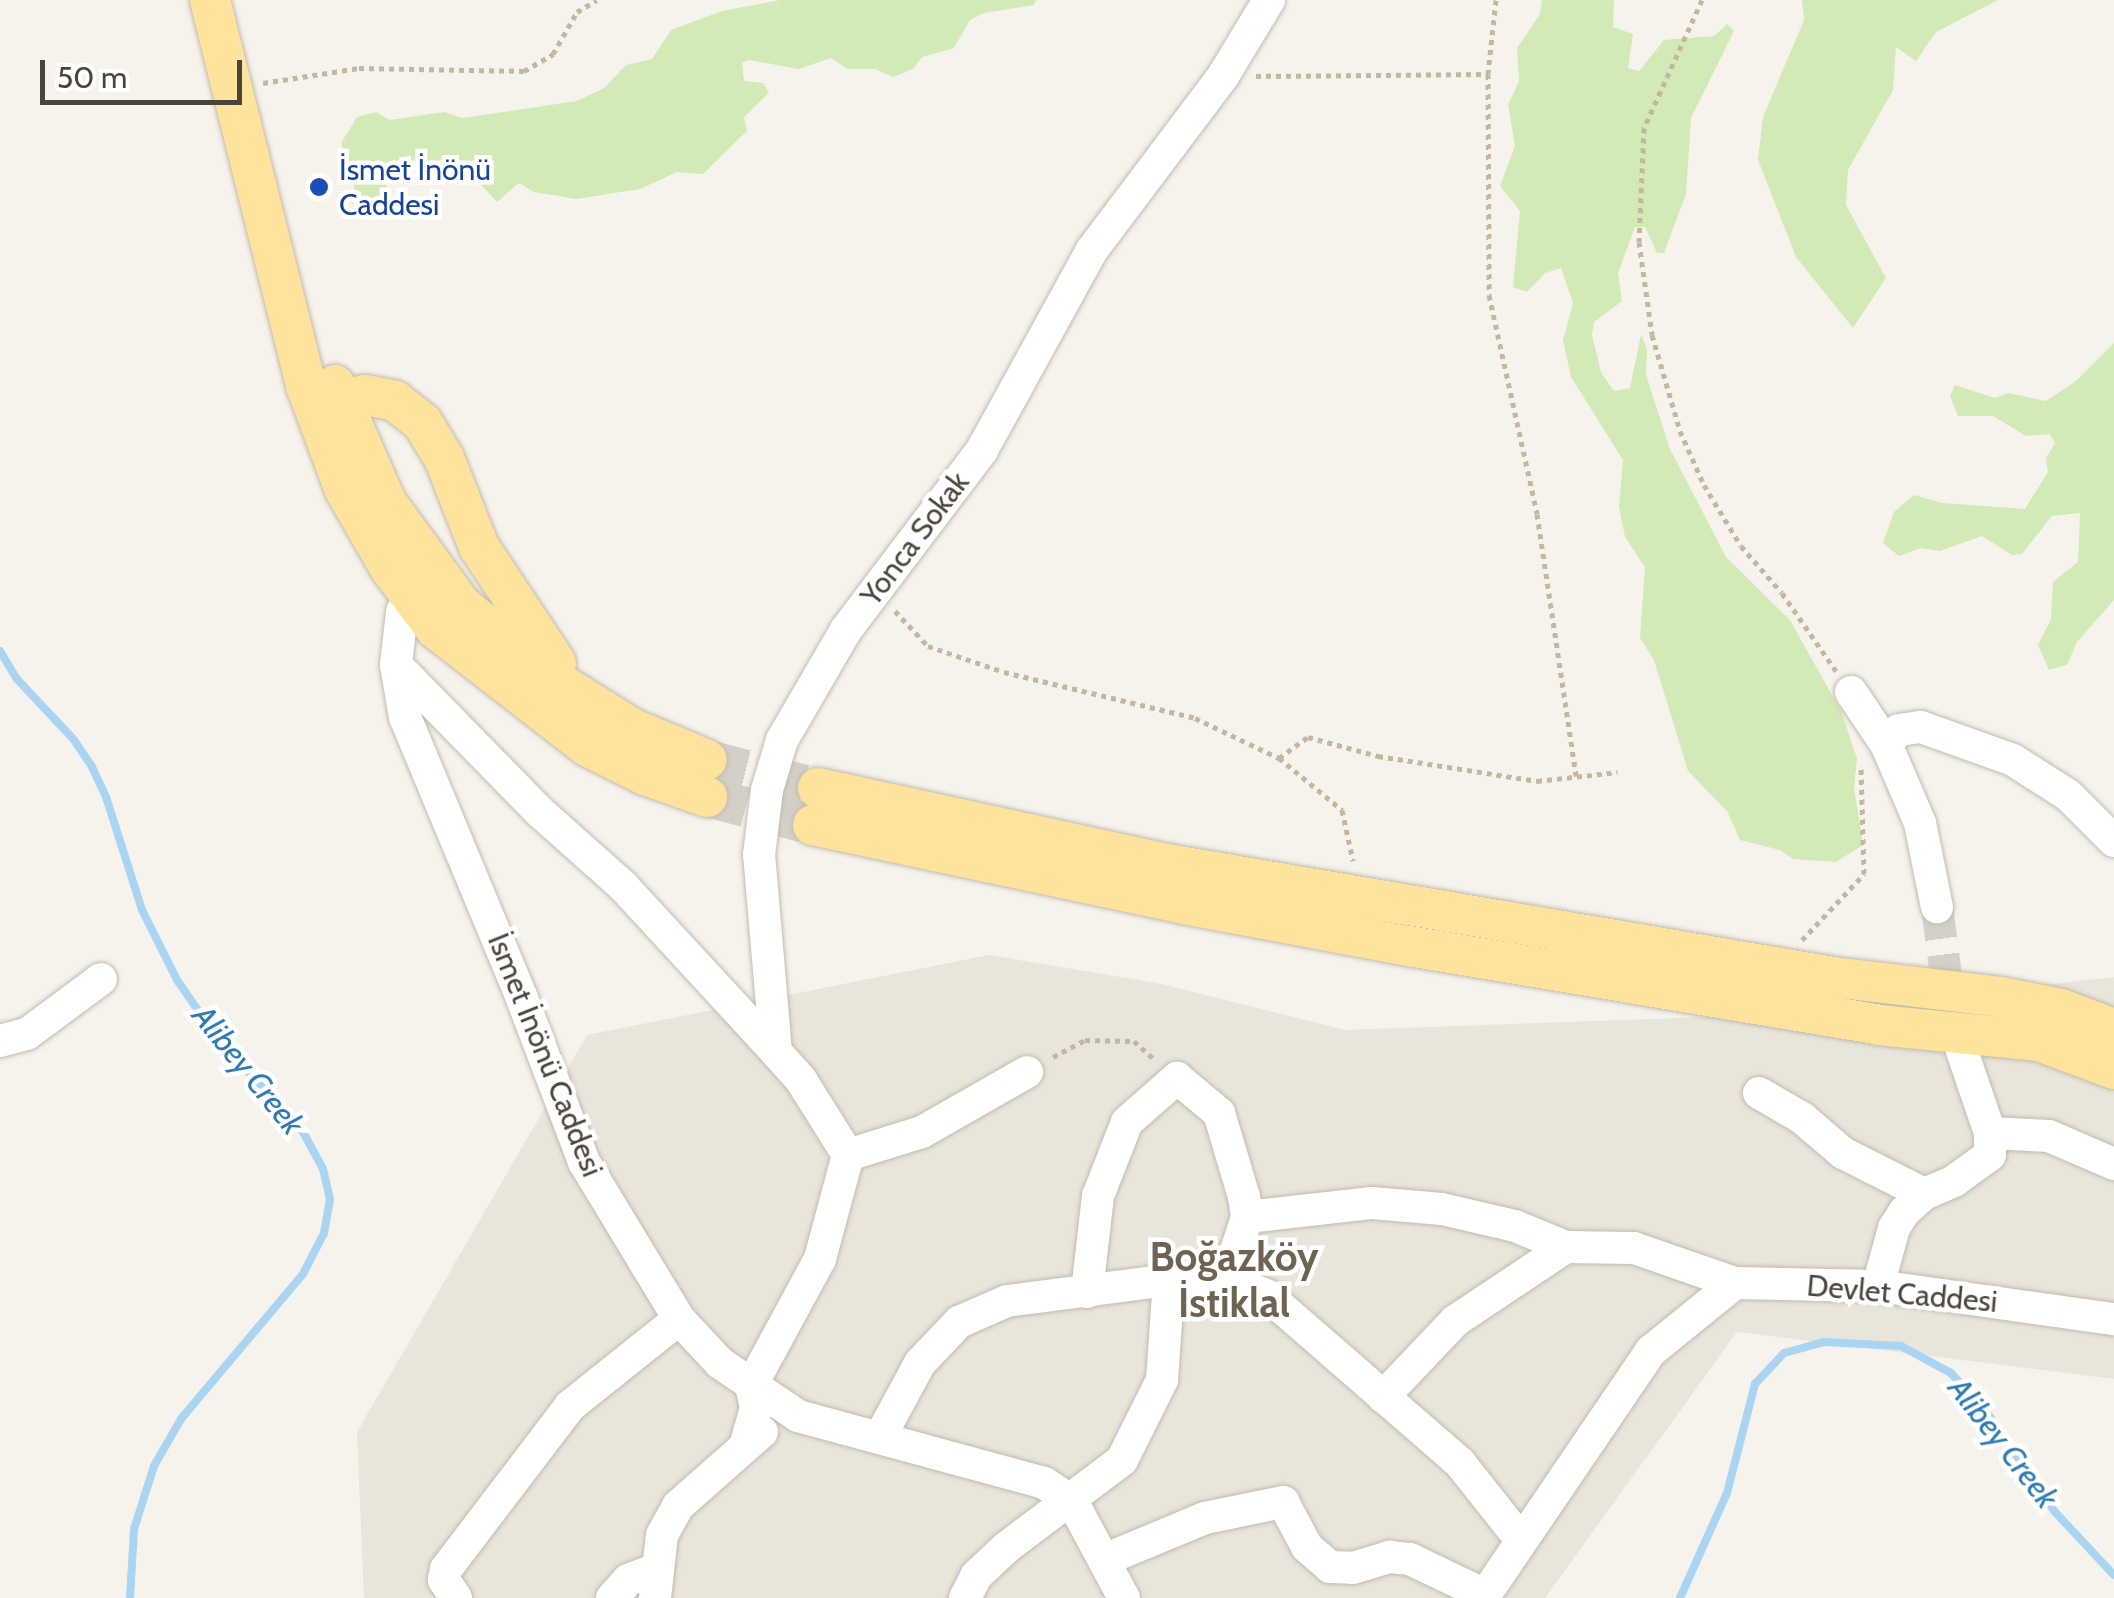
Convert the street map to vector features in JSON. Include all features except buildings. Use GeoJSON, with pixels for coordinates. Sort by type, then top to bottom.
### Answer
{"type":"FeatureCollection","features":[{"type":"Feature","properties":{"kind":"main road"},"geometry":{"type":"LineString","coordinates":[[210,0],[236,89],[254,184],[329,409],[345,490],[418,578],[461,605],[547,675],[707,779],[645,775],[587,746],[436,628],[418,578]]}},
{"type":"Feature","properties":{"kind":"main road"},"geometry":{"type":"LineString","coordinates":[[329,409],[365,395],[395,401],[422,422],[444,458],[469,525],[500,582],[558,665],[592,704]]}},
{"type":"Feature","properties":{"kind":"main road"},"geometry":{"type":"LineString","coordinates":[[2114,1029],[2061,1009],[2000,997],[1946,994],[1780,968],[815,806],[1184,904],[1879,1026],[2040,1041],[2114,1070]]}},
{"type":"Feature","properties":{"kind":"street","name":"Yonca Sokak"},"geometry":{"type":"LineString","coordinates":[[776,1052],[760,905],[759,855],[767,790],[782,740],[806,694],[884,580],[982,450],[1092,250],[1224,76],[1270,0]]}},
{"type":"Feature","properties":{"kind":"street","name":"İsmet İnönü Caddesi"},"geometry":{"type":"LineString","coordinates":[[418,578],[399,629],[396,666],[405,717],[522,996],[584,1162],[679,1319],[720,1363],[798,1416],[1044,1482],[1072,1501]]}},
{"type":"Feature","properties":{"kind":"street"},"geometry":{"type":"LineString","coordinates":[[396,666],[540,812],[623,886],[801,1080],[848,1156],[820,1259],[752,1386],[756,1408],[746,1442]]}},
{"type":"Feature","properties":{"kind":"street"},"geometry":{"type":"LineString","coordinates":[[1850,692],[1873,747],[1927,842],[1937,907]]}},
{"type":"Feature","properties":{"kind":"street"},"geometry":{"type":"LineString","coordinates":[[1873,747],[1899,730],[1921,728],[2013,760],[2068,795],[2114,841]]}},
{"type":"Feature","properties":{"kind":"street"},"geometry":{"type":"LineString","coordinates":[[0,1041],[26,1034],[101,979]]}},
{"type":"Feature","properties":{"kind":"street"},"geometry":{"type":"LineString","coordinates":[[1878,1286],[1894,1228],[1924,1194],[1990,1154],[1990,1133],[1962,1051]]}},
{"type":"Feature","properties":{"kind":"street"},"geometry":{"type":"LineString","coordinates":[[848,1156],[922,1132],[1027,1072]]}},
{"type":"Feature","properties":{"kind":"street"},"geometry":{"type":"LineString","coordinates":[[1087,1292],[1098,1196],[1128,1122],[1177,1078],[1218,1113],[1247,1217],[1227,1279]]}},
{"type":"Feature","properties":{"kind":"street"},"geometry":{"type":"LineString","coordinates":[[1759,1093],[1802,1118],[1843,1154],[1924,1194]]}},
{"type":"Feature","properties":{"kind":"street"},"geometry":{"type":"LineString","coordinates":[[1990,1133],[2049,1136],[2114,1164]]}},
{"type":"Feature","properties":{"kind":"street"},"geometry":{"type":"LineString","coordinates":[[1247,1217],[1372,1204],[1442,1209],[1515,1226],[1566,1247]]}},
{"type":"Feature","properties":{"kind":"street"},"geometry":{"type":"LineString","coordinates":[[1383,1397],[1455,1321],[1566,1247]]}},
{"type":"Feature","properties":{"kind":"street","name":"Devlet Caddesi"},"geometry":{"type":"LineString","coordinates":[[1566,1247],[1634,1248],[1735,1283],[1878,1286],[2114,1320]]}},
{"type":"Feature","properties":{"kind":"street"},"geometry":{"type":"LineString","coordinates":[[880,1437],[920,1363],[959,1322],[1007,1300],[1169,1280],[1227,1279],[1268,1296],[1460,1463],[1522,1540]]}},
{"type":"Feature","properties":{"kind":"street"},"geometry":{"type":"LineString","coordinates":[[964,1598],[976,1576],[1007,1547],[1122,1460],[1142,1427],[1162,1380],[1169,1280]]}},
{"type":"Feature","properties":{"kind":"street"},"geometry":{"type":"LineString","coordinates":[[1104,1560],[1204,1518],[1283,1502],[1306,1547],[1330,1567],[1353,1568],[1390,1556],[1410,1559],[1484,1596],[1651,1350],[1735,1283]]}},
{"type":"Feature","properties":{"kind":"street"},"geometry":{"type":"LineString","coordinates":[[456,1598],[444,1580],[446,1568],[570,1406],[679,1319]]}},
{"type":"Feature","properties":{"kind":"street"},"geometry":{"type":"LineString","coordinates":[[612,1598],[628,1580],[656,1584],[662,1535],[678,1506],[746,1442],[798,1416]]}},
{"type":"Feature","properties":{"kind":"street"},"geometry":{"type":"LineString","coordinates":[[1072,1501],[1124,1598]]}},
{"type":"Feature","properties":{"kind":"path"},"geometry":{"type":"LineString","coordinates":[[236,89],[313,72],[359,68],[524,71],[554,54],[577,12],[597,0]]}},
{"type":"Feature","properties":{"kind":"path"},"geometry":{"type":"LineString","coordinates":[[1496,0],[1488,74],[1489,296],[1537,514],[1576,776]]}},
{"type":"Feature","properties":{"kind":"path"},"geometry":{"type":"LineString","coordinates":[[1702,0],[1644,128],[1639,242],[1652,334],[1680,431],[1704,485],[1741,546],[1782,593],[1850,692]]}},
{"type":"Feature","properties":{"kind":"path"},"geometry":{"type":"LineString","coordinates":[[1224,76],[1488,74]]}},
{"type":"Feature","properties":{"kind":"path"},"geometry":{"type":"LineString","coordinates":[[884,580],[896,616],[928,646],[1004,672],[1195,718],[1280,758],[1318,785],[1342,810],[1354,855],[1350,894]]}},
{"type":"Feature","properties":{"kind":"path"},"geometry":{"type":"LineString","coordinates":[[1280,758],[1308,737],[1378,756],[1537,781],[1618,772]]}},
{"type":"Feature","properties":{"kind":"path"},"geometry":{"type":"LineString","coordinates":[[1780,968],[1864,874],[1865,790],[1873,747]]}},
{"type":"Feature","properties":{"kind":"path"},"geometry":{"type":"LineString","coordinates":[[1027,1072],[1086,1040],[1134,1041],[1177,1078]]}},
{"type":"Feature","properties":{"kind":"shaded area"},"geometry":{"type":"Polygon","coordinates":[[[989,955],[1162,984],[1345,1030],[1790,1014],[2114,977],[2114,1379],[1737,1332],[1545,1598],[364,1598],[357,1432],[587,1035],[989,955]]]}},
{"type":"Feature","properties":{"kind":"green space"},"geometry":{"type":"Polygon","coordinates":[[[780,0],[1036,0],[1034,5],[984,13],[970,20],[954,48],[922,57],[913,69],[893,77],[875,69],[848,69],[831,58],[799,69],[749,60],[742,63],[744,81],[763,83],[769,93],[744,117],[747,131],[703,174],[677,172],[640,189],[576,199],[534,192],[519,183],[497,202],[455,156],[426,164],[396,164],[386,173],[384,182],[393,197],[382,218],[371,219],[356,208],[353,175],[341,143],[357,117],[376,112],[390,120],[444,112],[462,118],[577,101],[604,88],[626,65],[652,59],[671,30],[722,11],[780,0]]]}},
{"type":"Feature","properties":{"kind":"green space"},"geometry":{"type":"Polygon","coordinates":[[[1542,0],[1614,0],[1613,27],[1633,34],[1628,68],[1639,71],[1664,40],[1714,36],[1727,24],[1734,31],[1691,118],[1686,194],[1664,253],[1657,253],[1645,227],[1635,227],[1618,273],[1622,301],[1594,322],[1592,335],[1601,372],[1614,391],[1630,388],[1641,335],[1647,349],[1646,375],[1670,449],[1726,557],[1790,620],[1842,713],[1857,759],[1854,787],[1863,845],[1836,862],[1793,859],[1780,850],[1740,840],[1727,811],[1688,771],[1654,660],[1640,638],[1645,567],[1625,537],[1619,506],[1623,460],[1571,377],[1563,340],[1573,303],[1561,268],[1545,273],[1527,292],[1513,287],[1520,211],[1500,186],[1515,146],[1508,105],[1519,81],[1517,48],[1540,14],[1542,0]]]}},
{"type":"Feature","properties":{"kind":"green space"},"geometry":{"type":"Polygon","coordinates":[[[1802,0],[1998,0],[1936,32],[1916,61],[1896,47],[1893,90],[1848,170],[1846,205],[1886,278],[1853,328],[1796,257],[1758,160],[1763,117],[1804,20],[1802,0]]]}},
{"type":"Feature","properties":{"kind":"green space"},"geometry":{"type":"Polygon","coordinates":[[[2114,343],[2114,600],[2077,642],[2067,665],[2049,670],[2038,645],[2051,619],[2053,582],[2078,562],[2080,513],[2052,516],[2022,554],[2012,555],[1982,536],[1940,551],[1921,548],[1899,556],[1883,543],[1894,512],[1914,495],[1942,503],[2025,509],[2048,472],[2046,458],[2055,443],[2050,434],[2026,436],[1993,416],[1958,416],[1950,396],[1955,385],[1995,398],[2008,393],[2046,401],[2076,381],[2114,343]]]}},
{"type":"Feature","properties":{"kind":"waterway","name":"Alibey Creek"},"geometry":{"type":"LineString","coordinates":[[0,651],[17,679],[74,740],[92,767],[106,797],[142,910],[177,980],[218,1039],[303,1132],[323,1169],[330,1199],[324,1233],[303,1274],[181,1419],[154,1466],[134,1529],[130,1598]]}},
{"type":"Feature","properties":{"kind":"waterway","name":"Alibey Creek"},"geometry":{"type":"LineString","coordinates":[[1680,1598],[1727,1493],[1755,1384],[1784,1353],[1824,1342],[1901,1346],[1951,1373],[1990,1417],[2055,1512],[2114,1575]]}},
{"type":"Feature","properties":{"kind":"tunnel"},"geometry":{"type":"LineString","coordinates":[[707,760],[818,788]]}},
{"type":"Feature","properties":{"kind":"tunnel"},"geometry":{"type":"LineString","coordinates":[[707,797],[813,825]]}},
{"type":"Feature","properties":{"kind":"tunnel"},"geometry":{"type":"LineString","coordinates":[[1937,907],[1951,1013]]}},
{"type":"Feature","properties":{"kind":"place","name":"İsmet İnönü Caddesi"},"geometry":{"type":"Point","coordinates":[319,187]}},
{"type":"Feature","properties":{"kind":"district","name":"Boğazköy İstiklal"},"geometry":{"type":"Point","coordinates":[1234,1280]}}]}
